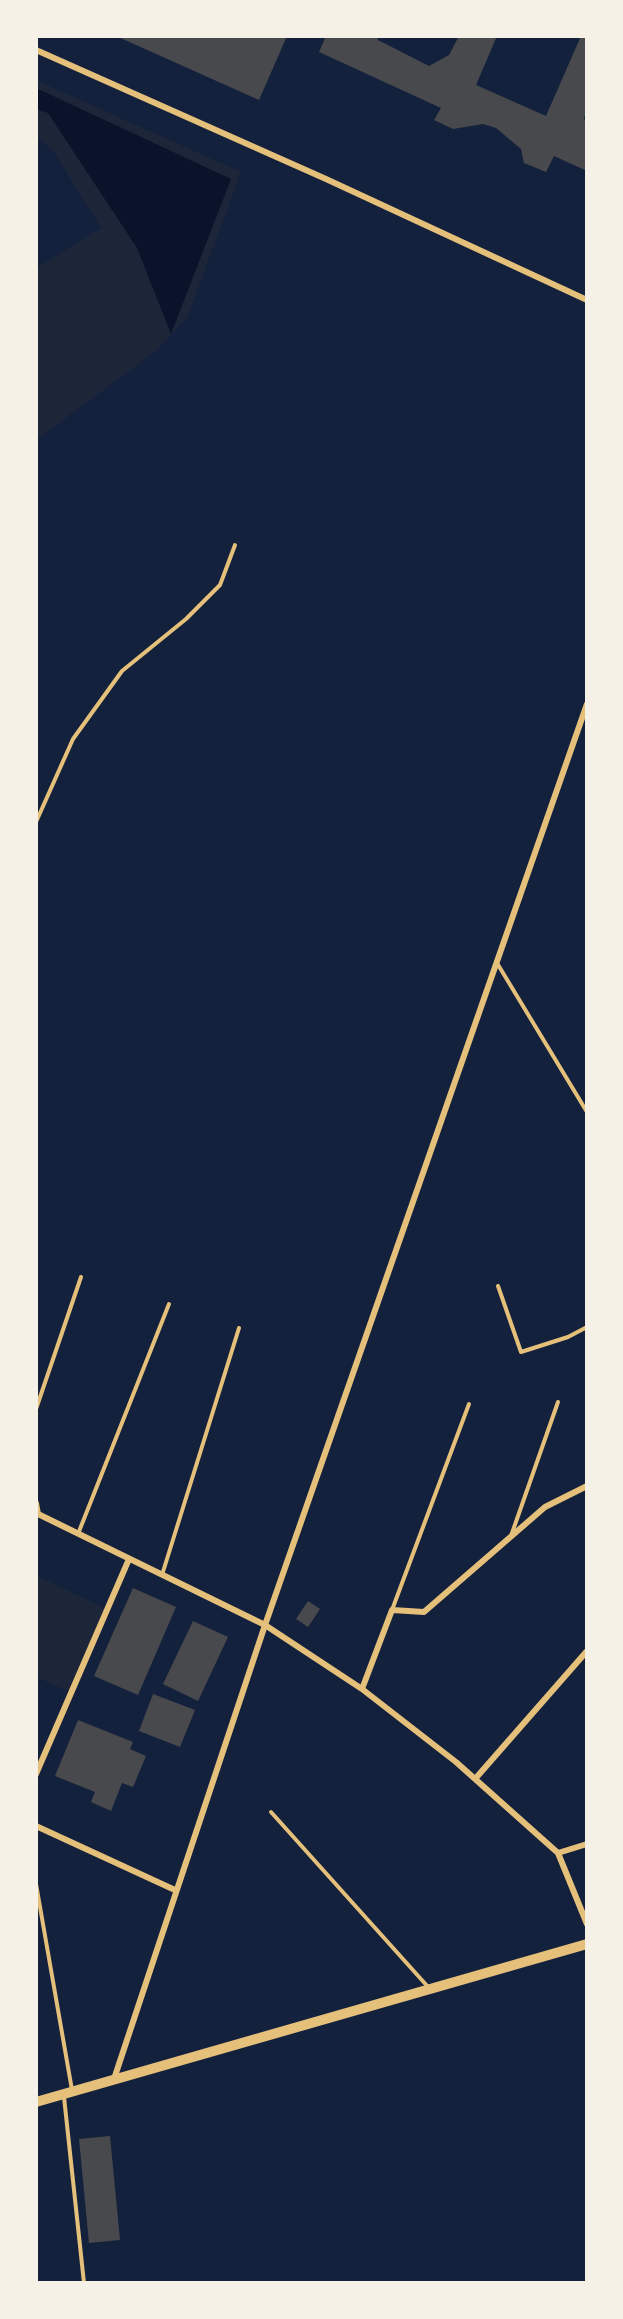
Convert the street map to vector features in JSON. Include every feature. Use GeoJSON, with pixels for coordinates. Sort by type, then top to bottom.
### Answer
{"type":"FeatureCollection","features":[{"type":"Feature","properties":{"kind":"main road"},"geometry":{"type":"LineString","coordinates":[[36,2102],[68,2095],[114,2079],[587,1944]]}},
{"type":"Feature","properties":{"kind":"street"},"geometry":{"type":"LineString","coordinates":[[36,50],[326,179],[587,300]]}},
{"type":"Feature","properties":{"kind":"street"},"geometry":{"type":"LineString","coordinates":[[114,2079],[265,1625],[587,704]]}},
{"type":"Feature","properties":{"kind":"street"},"geometry":{"type":"LineString","coordinates":[[362,1689],[392,1610],[424,1612],[545,1507],[587,1486]]}},
{"type":"Feature","properties":{"kind":"street"},"geometry":{"type":"LineString","coordinates":[[36,1503],[37,1514],[265,1625],[362,1689],[474,1779],[558,1853],[587,1924]]}},
{"type":"Feature","properties":{"kind":"street"},"geometry":{"type":"LineString","coordinates":[[36,1774],[129,1559]]}},
{"type":"Feature","properties":{"kind":"street"},"geometry":{"type":"LineString","coordinates":[[474,1779],[587,1651]]}},
{"type":"Feature","properties":{"kind":"street"},"geometry":{"type":"LineString","coordinates":[[36,1826],[175,1890]]}},
{"type":"Feature","properties":{"kind":"street"},"geometry":{"type":"LineString","coordinates":[[558,1853],[587,1844]]}},
{"type":"Feature","properties":{"kind":"lane"},"geometry":{"type":"LineString","coordinates":[[36,822],[73,739],[122,671],[186,619],[220,585],[235,545]]}},
{"type":"Feature","properties":{"kind":"lane"},"geometry":{"type":"LineString","coordinates":[[496,962],[587,1112]]}},
{"type":"Feature","properties":{"kind":"lane"},"geometry":{"type":"LineString","coordinates":[[36,1409],[81,1277]]}},
{"type":"Feature","properties":{"kind":"lane"},"geometry":{"type":"LineString","coordinates":[[498,1286],[521,1352],[568,1337],[587,1327]]}},
{"type":"Feature","properties":{"kind":"lane"},"geometry":{"type":"LineString","coordinates":[[78,1534],[169,1304]]}},
{"type":"Feature","properties":{"kind":"lane"},"geometry":{"type":"LineString","coordinates":[[162,1575],[239,1328]]}},
{"type":"Feature","properties":{"kind":"lane"},"geometry":{"type":"LineString","coordinates":[[511,1537],[558,1402]]}},
{"type":"Feature","properties":{"kind":"lane"},"geometry":{"type":"LineString","coordinates":[[392,1610],[469,1404]]}},
{"type":"Feature","properties":{"kind":"lane"},"geometry":{"type":"LineString","coordinates":[[271,1812],[429,1989]]}},
{"type":"Feature","properties":{"kind":"lane"},"geometry":{"type":"LineString","coordinates":[[36,1884],[68,2095],[84,2283]]}},
{"type":"Feature","properties":{"kind":"shaded area"},"geometry":{"type":"Polygon","coordinates":[[[36,80],[241,172],[187,318],[155,352],[36,440],[36,268],[101,228],[54,152],[36,136],[36,80]]]}},
{"type":"Feature","properties":{"kind":"shaded area"},"geometry":{"type":"Polygon","coordinates":[[[36,88],[231,179],[171,334],[137,248],[48,113],[36,109],[36,88]]]}},
{"type":"Feature","properties":{"kind":"shaded area"},"geometry":{"type":"Polygon","coordinates":[[[36,1575],[104,1608],[72,1693],[36,1677],[36,1575]]]}},
{"type":"Feature","properties":{"kind":"building"},"geometry":{"type":"Polygon","coordinates":[[[116,36],[287,36],[259,100],[116,36]]]}},
{"type":"Feature","properties":{"kind":"building"},"geometry":{"type":"Polygon","coordinates":[[[326,36],[377,36],[378,40],[429,66],[449,55],[459,36],[497,36],[476,85],[546,116],[581,36],[587,36],[587,110],[584,118],[587,126],[587,171],[554,156],[546,172],[524,163],[521,149],[496,128],[483,124],[453,129],[434,120],[441,108],[319,52],[326,36]]]}},
{"type":"Feature","properties":{"kind":"building"},"geometry":{"type":"Polygon","coordinates":[[[133,1588],[176,1607],[138,1695],[94,1676],[133,1588]]]}},
{"type":"Feature","properties":{"kind":"building"},"geometry":{"type":"Polygon","coordinates":[[[308,1601],[320,1609],[308,1627],[296,1619],[308,1601]]]}},
{"type":"Feature","properties":{"kind":"building"},"geometry":{"type":"Polygon","coordinates":[[[193,1621],[228,1637],[198,1701],[163,1684],[193,1621]]]}},
{"type":"Feature","properties":{"kind":"building"},"geometry":{"type":"Polygon","coordinates":[[[153,1694],[195,1710],[180,1747],[139,1731],[153,1694]]]}},
{"type":"Feature","properties":{"kind":"building"},"geometry":{"type":"Polygon","coordinates":[[[78,1720],[133,1742],[130,1749],[146,1756],[133,1787],[122,1783],[111,1811],[91,1802],[95,1792],[55,1776],[78,1720]]]}},
{"type":"Feature","properties":{"kind":"building"},"geometry":{"type":"Polygon","coordinates":[[[110,2136],[120,2240],[89,2243],[79,2139],[110,2136]]]}}]}
